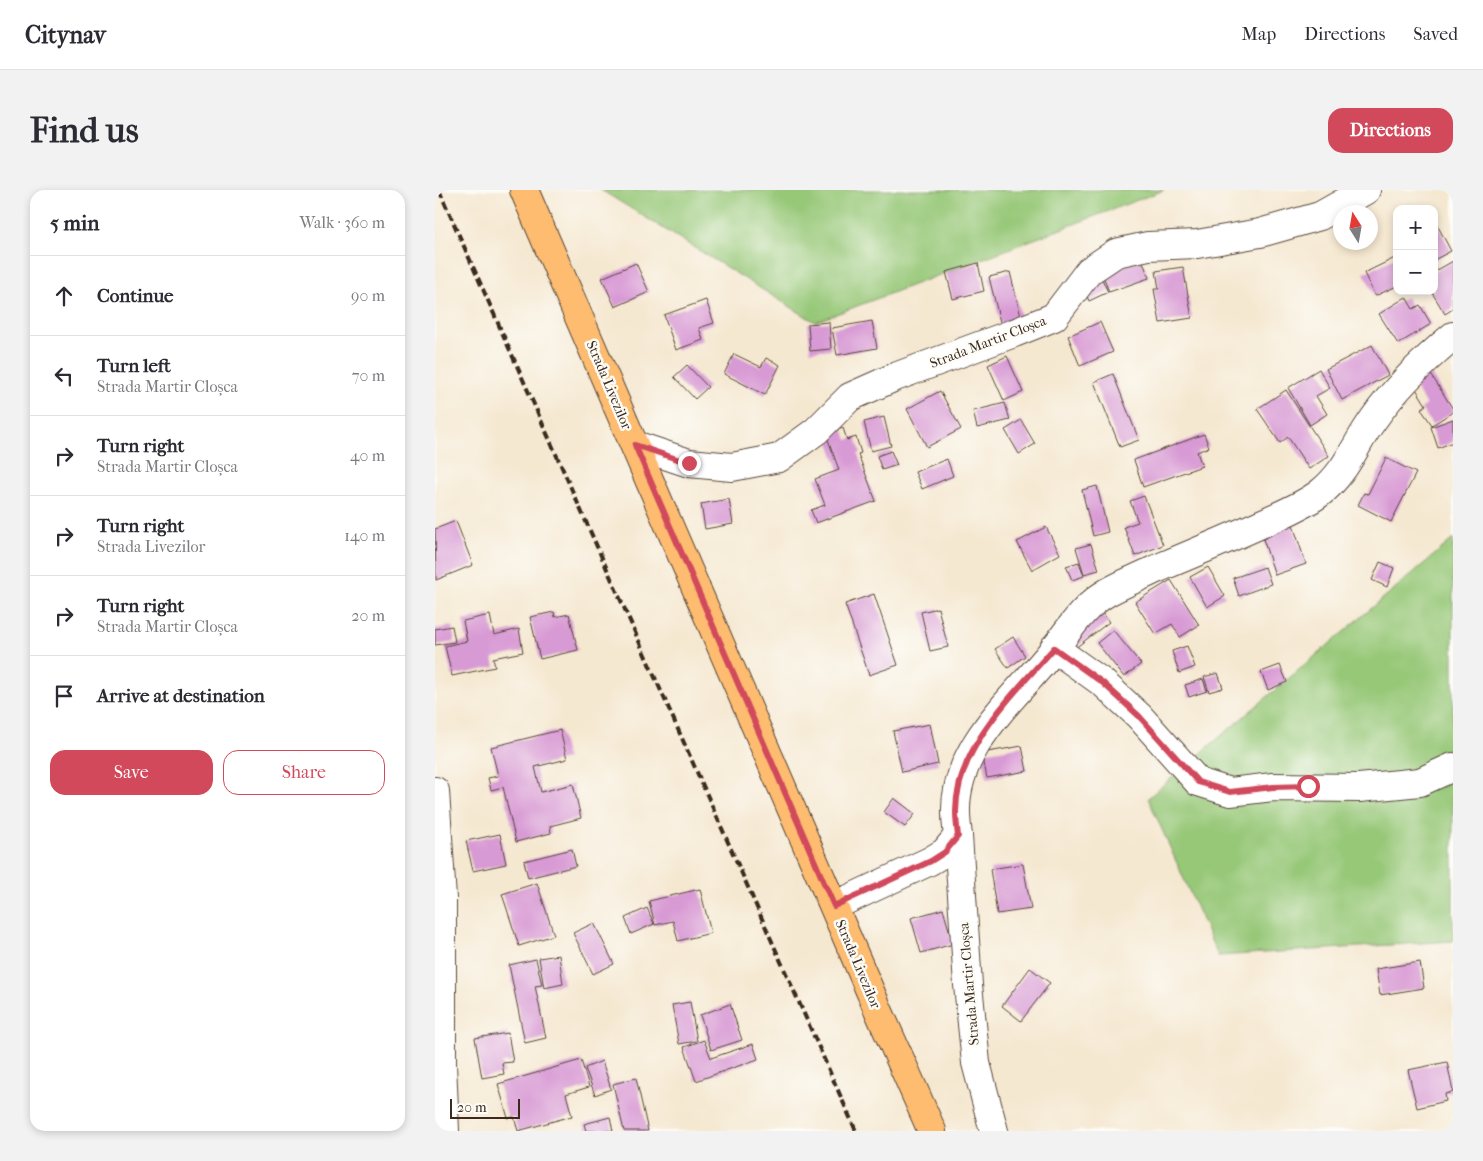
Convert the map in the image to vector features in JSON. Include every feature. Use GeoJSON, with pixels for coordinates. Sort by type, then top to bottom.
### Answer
{"type":"FeatureCollection","features":[{"type":"Feature","properties":{"kind":"main road","name":"Strada Livezilor"},"geometry":{"type":"LineString","coordinates":[[524,190],[932,1131]]}},
{"type":"Feature","properties":{"kind":"street","name":"Strada Martir Cloșca"},"geometry":{"type":"LineString","coordinates":[[635,445],[689,463],[731,467],[779,458],[815,431],[850,397],[895,377],[1054,317],[1089,271],[1116,253],[1148,246],[1197,244],[1260,233],[1320,216],[1366,190]]}},
{"type":"Feature","properties":{"kind":"street","name":"Strada Martir Cloșca"},"geometry":{"type":"LineString","coordinates":[[994,1131],[976,1063],[955,812],[963,773],[973,751],[999,711],[1054,648],[1082,612],[1109,592],[1286,512],[1311,499],[1329,486],[1344,468],[1364,433],[1386,403],[1425,361],[1453,336]]}},
{"type":"Feature","properties":{"kind":"street"},"geometry":{"type":"LineString","coordinates":[[1054,648],[1118,696],[1139,716],[1198,782],[1230,792],[1273,787],[1359,788],[1420,782],[1453,767]]}},
{"type":"Feature","properties":{"kind":"street"},"geometry":{"type":"LineString","coordinates":[[435,791],[442,898],[439,1064],[445,1131]]}},
{"type":"Feature","properties":{"kind":"street"},"geometry":{"type":"LineString","coordinates":[[834,906],[931,861],[945,852],[958,836]]}},
{"type":"Feature","properties":{"kind":"green space"},"geometry":{"type":"Polygon","coordinates":[[[601,190],[1164,190],[815,322],[601,190]]]}},
{"type":"Feature","properties":{"kind":"green space"},"geometry":{"type":"Polygon","coordinates":[[[1453,539],[1453,941],[1218,956],[1148,798],[1453,539]]]}},
{"type":"Feature","properties":{"kind":"building"},"geometry":{"type":"Polygon","coordinates":[[[1438,227],[1451,251],[1438,258],[1438,227]]]}},
{"type":"Feature","properties":{"kind":"building"},"geometry":{"type":"Polygon","coordinates":[[[1142,259],[1149,278],[1109,292],[1102,273],[1142,259]]]}},
{"type":"Feature","properties":{"kind":"building"},"geometry":{"type":"Polygon","coordinates":[[[1393,259],[1393,288],[1375,296],[1364,273],[1393,259]]]}},
{"type":"Feature","properties":{"kind":"building"},"geometry":{"type":"Polygon","coordinates":[[[1453,261],[1453,309],[1445,314],[1433,295],[1438,295],[1438,270],[1453,261]]]}},
{"type":"Feature","properties":{"kind":"building"},"geometry":{"type":"Polygon","coordinates":[[[636,263],[649,292],[615,307],[602,278],[636,263]]]}},
{"type":"Feature","properties":{"kind":"building"},"geometry":{"type":"Polygon","coordinates":[[[978,263],[984,291],[953,299],[946,272],[978,263]]]}},
{"type":"Feature","properties":{"kind":"building"},"geometry":{"type":"Polygon","coordinates":[[[1183,267],[1192,318],[1160,323],[1154,289],[1159,289],[1156,271],[1183,267]]]}},
{"type":"Feature","properties":{"kind":"building"},"geometry":{"type":"Polygon","coordinates":[[[1010,272],[1022,321],[1001,326],[989,277],[1010,272]]]}},
{"type":"Feature","properties":{"kind":"building"},"geometry":{"type":"Polygon","coordinates":[[[1101,277],[1108,292],[1089,301],[1082,285],[1101,277]]]}},
{"type":"Feature","properties":{"kind":"building"},"geometry":{"type":"Polygon","coordinates":[[[1406,297],[1413,309],[1420,305],[1431,324],[1398,344],[1379,314],[1406,297]]]}},
{"type":"Feature","properties":{"kind":"building"},"geometry":{"type":"Polygon","coordinates":[[[706,300],[714,323],[699,328],[703,340],[676,350],[664,315],[706,300]]]}},
{"type":"Feature","properties":{"kind":"building"},"geometry":{"type":"Polygon","coordinates":[[[872,321],[877,348],[837,355],[832,328],[872,321]]]}},
{"type":"Feature","properties":{"kind":"building"},"geometry":{"type":"Polygon","coordinates":[[[829,322],[831,349],[810,351],[808,324],[829,322]]]}},
{"type":"Feature","properties":{"kind":"building"},"geometry":{"type":"Polygon","coordinates":[[[1100,322],[1113,352],[1080,366],[1068,336],[1100,322]]]}},
{"type":"Feature","properties":{"kind":"building"},"geometry":{"type":"Polygon","coordinates":[[[1372,345],[1388,375],[1342,400],[1326,369],[1372,345]]]}},
{"type":"Feature","properties":{"kind":"building"},"geometry":{"type":"Polygon","coordinates":[[[734,354],[761,367],[766,358],[780,365],[765,395],[724,374],[734,354]]]}},
{"type":"Feature","properties":{"kind":"building"},"geometry":{"type":"Polygon","coordinates":[[[1007,356],[1023,392],[1004,401],[988,365],[1007,356]]]}},
{"type":"Feature","properties":{"kind":"building"},"geometry":{"type":"Polygon","coordinates":[[[687,365],[708,387],[695,399],[674,377],[687,365]]]}},
{"type":"Feature","properties":{"kind":"building"},"geometry":{"type":"Polygon","coordinates":[[[1319,369],[1330,388],[1316,396],[1327,414],[1310,425],[1288,388],[1319,369]]]}},
{"type":"Feature","properties":{"kind":"building"},"geometry":{"type":"Polygon","coordinates":[[[1430,373],[1453,409],[1453,412],[1432,425],[1421,409],[1426,405],[1413,384],[1430,373]]]}},
{"type":"Feature","properties":{"kind":"building"},"geometry":{"type":"Polygon","coordinates":[[[1113,374],[1139,440],[1120,447],[1094,382],[1113,374]]]}},
{"type":"Feature","properties":{"kind":"building"},"geometry":{"type":"Polygon","coordinates":[[[1286,390],[1329,456],[1309,469],[1288,437],[1280,443],[1257,409],[1286,390]]]}},
{"type":"Feature","properties":{"kind":"building"},"geometry":{"type":"Polygon","coordinates":[[[940,391],[961,429],[927,447],[907,409],[940,391]]]}},
{"type":"Feature","properties":{"kind":"building"},"geometry":{"type":"Polygon","coordinates":[[[1005,403],[1010,420],[977,428],[973,411],[1005,403]]]}},
{"type":"Feature","properties":{"kind":"building"},"geometry":{"type":"Polygon","coordinates":[[[884,417],[891,446],[871,451],[864,422],[884,417]]]}},
{"type":"Feature","properties":{"kind":"building"},"geometry":{"type":"Polygon","coordinates":[[[1453,419],[1453,442],[1438,448],[1431,427],[1453,419]]]}},
{"type":"Feature","properties":{"kind":"building"},"geometry":{"type":"Polygon","coordinates":[[[1021,420],[1035,444],[1019,454],[1005,430],[1021,420]]]}},
{"type":"Feature","properties":{"kind":"building"},"geometry":{"type":"Polygon","coordinates":[[[843,428],[847,440],[856,437],[861,453],[858,454],[876,501],[816,523],[811,510],[825,505],[815,479],[839,470],[826,434],[843,428]]]}},
{"type":"Feature","properties":{"kind":"building"},"geometry":{"type":"Polygon","coordinates":[[[1204,434],[1209,447],[1197,452],[1202,466],[1143,487],[1134,460],[1204,434]]]}},
{"type":"Feature","properties":{"kind":"building"},"geometry":{"type":"Polygon","coordinates":[[[891,451],[897,465],[882,470],[877,456],[891,451]]]}},
{"type":"Feature","properties":{"kind":"building"},"geometry":{"type":"Polygon","coordinates":[[[1386,458],[1416,473],[1391,522],[1358,505],[1364,493],[1368,494],[1386,458]]]}},
{"type":"Feature","properties":{"kind":"building"},"geometry":{"type":"Polygon","coordinates":[[[947,459],[953,476],[922,489],[915,472],[947,459]]]}},
{"type":"Feature","properties":{"kind":"building"},"geometry":{"type":"Polygon","coordinates":[[[1097,486],[1108,532],[1093,536],[1082,490],[1097,486]]]}},
{"type":"Feature","properties":{"kind":"building"},"geometry":{"type":"Polygon","coordinates":[[[1144,496],[1163,545],[1135,556],[1124,527],[1138,522],[1130,501],[1144,496]]]}},
{"type":"Feature","properties":{"kind":"building"},"geometry":{"type":"Polygon","coordinates":[[[729,499],[733,524],[705,529],[701,504],[729,499]]]}},
{"type":"Feature","properties":{"kind":"building"},"geometry":{"type":"Polygon","coordinates":[[[1290,516],[1306,564],[1275,575],[1262,536],[1290,516]]]}},
{"type":"Feature","properties":{"kind":"building"},"geometry":{"type":"Polygon","coordinates":[[[456,521],[473,565],[436,580],[435,529],[456,521]]]}},
{"type":"Feature","properties":{"kind":"building"},"geometry":{"type":"Polygon","coordinates":[[[1046,527],[1060,554],[1032,570],[1017,542],[1046,527]]]}},
{"type":"Feature","properties":{"kind":"building"},"geometry":{"type":"Polygon","coordinates":[[[1091,544],[1099,570],[1084,574],[1076,548],[1091,544]]]}},
{"type":"Feature","properties":{"kind":"building"},"geometry":{"type":"Polygon","coordinates":[[[1079,562],[1084,576],[1072,580],[1066,566],[1079,562]]]}},
{"type":"Feature","properties":{"kind":"building"},"geometry":{"type":"Polygon","coordinates":[[[1380,562],[1394,568],[1387,587],[1372,580],[1380,562]]]}},
{"type":"Feature","properties":{"kind":"building"},"geometry":{"type":"Polygon","coordinates":[[[1208,567],[1225,596],[1207,607],[1190,577],[1208,567]]]}},
{"type":"Feature","properties":{"kind":"building"},"geometry":{"type":"Polygon","coordinates":[[[1265,567],[1271,584],[1239,596],[1233,578],[1265,567]]]}},
{"type":"Feature","properties":{"kind":"building"},"geometry":{"type":"Polygon","coordinates":[[[1171,580],[1199,625],[1180,637],[1172,624],[1155,634],[1135,602],[1171,580]]]}},
{"type":"Feature","properties":{"kind":"building"},"geometry":{"type":"Polygon","coordinates":[[[874,594],[898,665],[869,675],[845,604],[874,594]]]}},
{"type":"Feature","properties":{"kind":"building"},"geometry":{"type":"Polygon","coordinates":[[[938,608],[948,647],[930,651],[921,612],[938,608]]]}},
{"type":"Feature","properties":{"kind":"building"},"geometry":{"type":"Polygon","coordinates":[[[1099,609],[1109,622],[1074,649],[1064,636],[1099,609]]]}},
{"type":"Feature","properties":{"kind":"building"},"geometry":{"type":"Polygon","coordinates":[[[554,612],[555,617],[569,614],[578,650],[540,659],[530,617],[554,612]]]}},
{"type":"Feature","properties":{"kind":"building"},"geometry":{"type":"Polygon","coordinates":[[[490,615],[494,635],[519,629],[523,652],[493,658],[495,667],[452,676],[445,646],[467,641],[463,621],[490,615]]]}},
{"type":"Feature","properties":{"kind":"building"},"geometry":{"type":"Polygon","coordinates":[[[452,626],[455,642],[435,645],[435,629],[452,626]]]}},
{"type":"Feature","properties":{"kind":"building"},"geometry":{"type":"Polygon","coordinates":[[[1113,630],[1141,664],[1124,677],[1097,643],[1113,630]]]}},
{"type":"Feature","properties":{"kind":"building"},"geometry":{"type":"Polygon","coordinates":[[[1013,637],[1025,656],[1008,668],[995,649],[1013,637]]]}},
{"type":"Feature","properties":{"kind":"building"},"geometry":{"type":"Polygon","coordinates":[[[1187,646],[1195,667],[1179,673],[1172,651],[1187,646]]]}},
{"type":"Feature","properties":{"kind":"building"},"geometry":{"type":"Polygon","coordinates":[[[1280,665],[1287,682],[1268,690],[1261,672],[1280,665]]]}},
{"type":"Feature","properties":{"kind":"building"},"geometry":{"type":"Polygon","coordinates":[[[1218,673],[1223,688],[1209,692],[1204,677],[1218,673]]]}},
{"type":"Feature","properties":{"kind":"building"},"geometry":{"type":"Polygon","coordinates":[[[1203,679],[1207,691],[1189,697],[1185,685],[1203,679]]]}},
{"type":"Feature","properties":{"kind":"building"},"geometry":{"type":"Polygon","coordinates":[[[930,724],[938,764],[902,772],[893,731],[930,724]]]}},
{"type":"Feature","properties":{"kind":"building"},"geometry":{"type":"Polygon","coordinates":[[[560,730],[567,759],[535,767],[541,792],[573,784],[581,818],[550,826],[551,833],[516,842],[503,787],[491,790],[488,778],[498,776],[491,747],[560,730]]]}},
{"type":"Feature","properties":{"kind":"building"},"geometry":{"type":"Polygon","coordinates":[[[1022,746],[1027,771],[987,778],[982,753],[1022,746]]]}},
{"type":"Feature","properties":{"kind":"building"},"geometry":{"type":"Polygon","coordinates":[[[894,798],[915,814],[905,827],[884,812],[894,798]]]}},
{"type":"Feature","properties":{"kind":"building"},"geometry":{"type":"Polygon","coordinates":[[[500,834],[506,864],[473,871],[466,841],[500,834]]]}},
{"type":"Feature","properties":{"kind":"building"},"geometry":{"type":"Polygon","coordinates":[[[572,849],[576,866],[528,878],[524,861],[572,849]]]}},
{"type":"Feature","properties":{"kind":"building"},"geometry":{"type":"Polygon","coordinates":[[[1023,864],[1031,909],[997,914],[990,869],[1023,864]]]}},
{"type":"Feature","properties":{"kind":"building"},"geometry":{"type":"Polygon","coordinates":[[[537,883],[554,935],[519,946],[502,894],[537,883]]]}},
{"type":"Feature","properties":{"kind":"building"},"geometry":{"type":"Polygon","coordinates":[[[700,889],[711,933],[678,941],[673,921],[655,925],[649,901],[700,889]]]}},
{"type":"Feature","properties":{"kind":"building"},"geometry":{"type":"Polygon","coordinates":[[[647,908],[654,924],[631,934],[625,918],[647,908]]]}},
{"type":"Feature","properties":{"kind":"building"},"geometry":{"type":"Polygon","coordinates":[[[943,909],[953,944],[921,953],[911,918],[943,909]]]}},
{"type":"Feature","properties":{"kind":"building"},"geometry":{"type":"Polygon","coordinates":[[[594,923],[614,964],[593,974],[573,933],[594,923]]]}},
{"type":"Feature","properties":{"kind":"building"},"geometry":{"type":"Polygon","coordinates":[[[559,955],[563,984],[544,988],[539,958],[559,955]]]}},
{"type":"Feature","properties":{"kind":"building"},"geometry":{"type":"Polygon","coordinates":[[[536,959],[542,985],[535,986],[546,1038],[525,1043],[509,965],[536,959]]]}},
{"type":"Feature","properties":{"kind":"building"},"geometry":{"type":"Polygon","coordinates":[[[1420,962],[1424,988],[1380,995],[1376,969],[1420,962]]]}},
{"type":"Feature","properties":{"kind":"building"},"geometry":{"type":"Polygon","coordinates":[[[1030,968],[1050,983],[1021,1021],[1002,1006],[1030,968]]]}},
{"type":"Feature","properties":{"kind":"building"},"geometry":{"type":"Polygon","coordinates":[[[690,1002],[697,1041],[679,1044],[672,1005],[690,1002]]]}},
{"type":"Feature","properties":{"kind":"building"},"geometry":{"type":"Polygon","coordinates":[[[730,1004],[742,1040],[711,1050],[700,1015],[730,1004]]]}},
{"type":"Feature","properties":{"kind":"building"},"geometry":{"type":"Polygon","coordinates":[[[508,1033],[513,1062],[502,1063],[504,1074],[482,1078],[475,1038],[508,1033]]]}},
{"type":"Feature","properties":{"kind":"building"},"geometry":{"type":"Polygon","coordinates":[[[704,1040],[711,1058],[753,1044],[758,1059],[696,1081],[684,1047],[704,1040]]]}},
{"type":"Feature","properties":{"kind":"building"},"geometry":{"type":"Polygon","coordinates":[[[581,1060],[589,1087],[566,1094],[572,1116],[518,1131],[514,1117],[508,1118],[498,1084],[581,1060]]]}},
{"type":"Feature","properties":{"kind":"building"},"geometry":{"type":"Polygon","coordinates":[[[602,1061],[611,1089],[595,1095],[585,1068],[602,1061]]]}},
{"type":"Feature","properties":{"kind":"building"},"geometry":{"type":"Polygon","coordinates":[[[1447,1062],[1453,1092],[1445,1094],[1446,1101],[1417,1108],[1408,1070],[1447,1062]]]}},
{"type":"Feature","properties":{"kind":"building"},"geometry":{"type":"Polygon","coordinates":[[[636,1078],[648,1131],[624,1131],[613,1084],[636,1078]]]}},
{"type":"Feature","properties":{"kind":"building"},"geometry":{"type":"Polygon","coordinates":[[[610,1117],[613,1131],[586,1131],[584,1124],[610,1117]]]}},
{"type":"Feature","properties":{"kind":"railway"},"geometry":{"type":"LineString","coordinates":[[439,190],[856,1131]]}},
{"type":"Feature","properties":{"kind":"route"},"geometry":{"type":"LineString","coordinates":[[689,463],[635,445],[834,906],[931,861],[945,852],[958,836],[955,812],[957,795],[963,773],[973,751],[999,711],[1054,648],[1103,683],[1139,716],[1198,782],[1230,792],[1273,787],[1308,786]]}}]}
